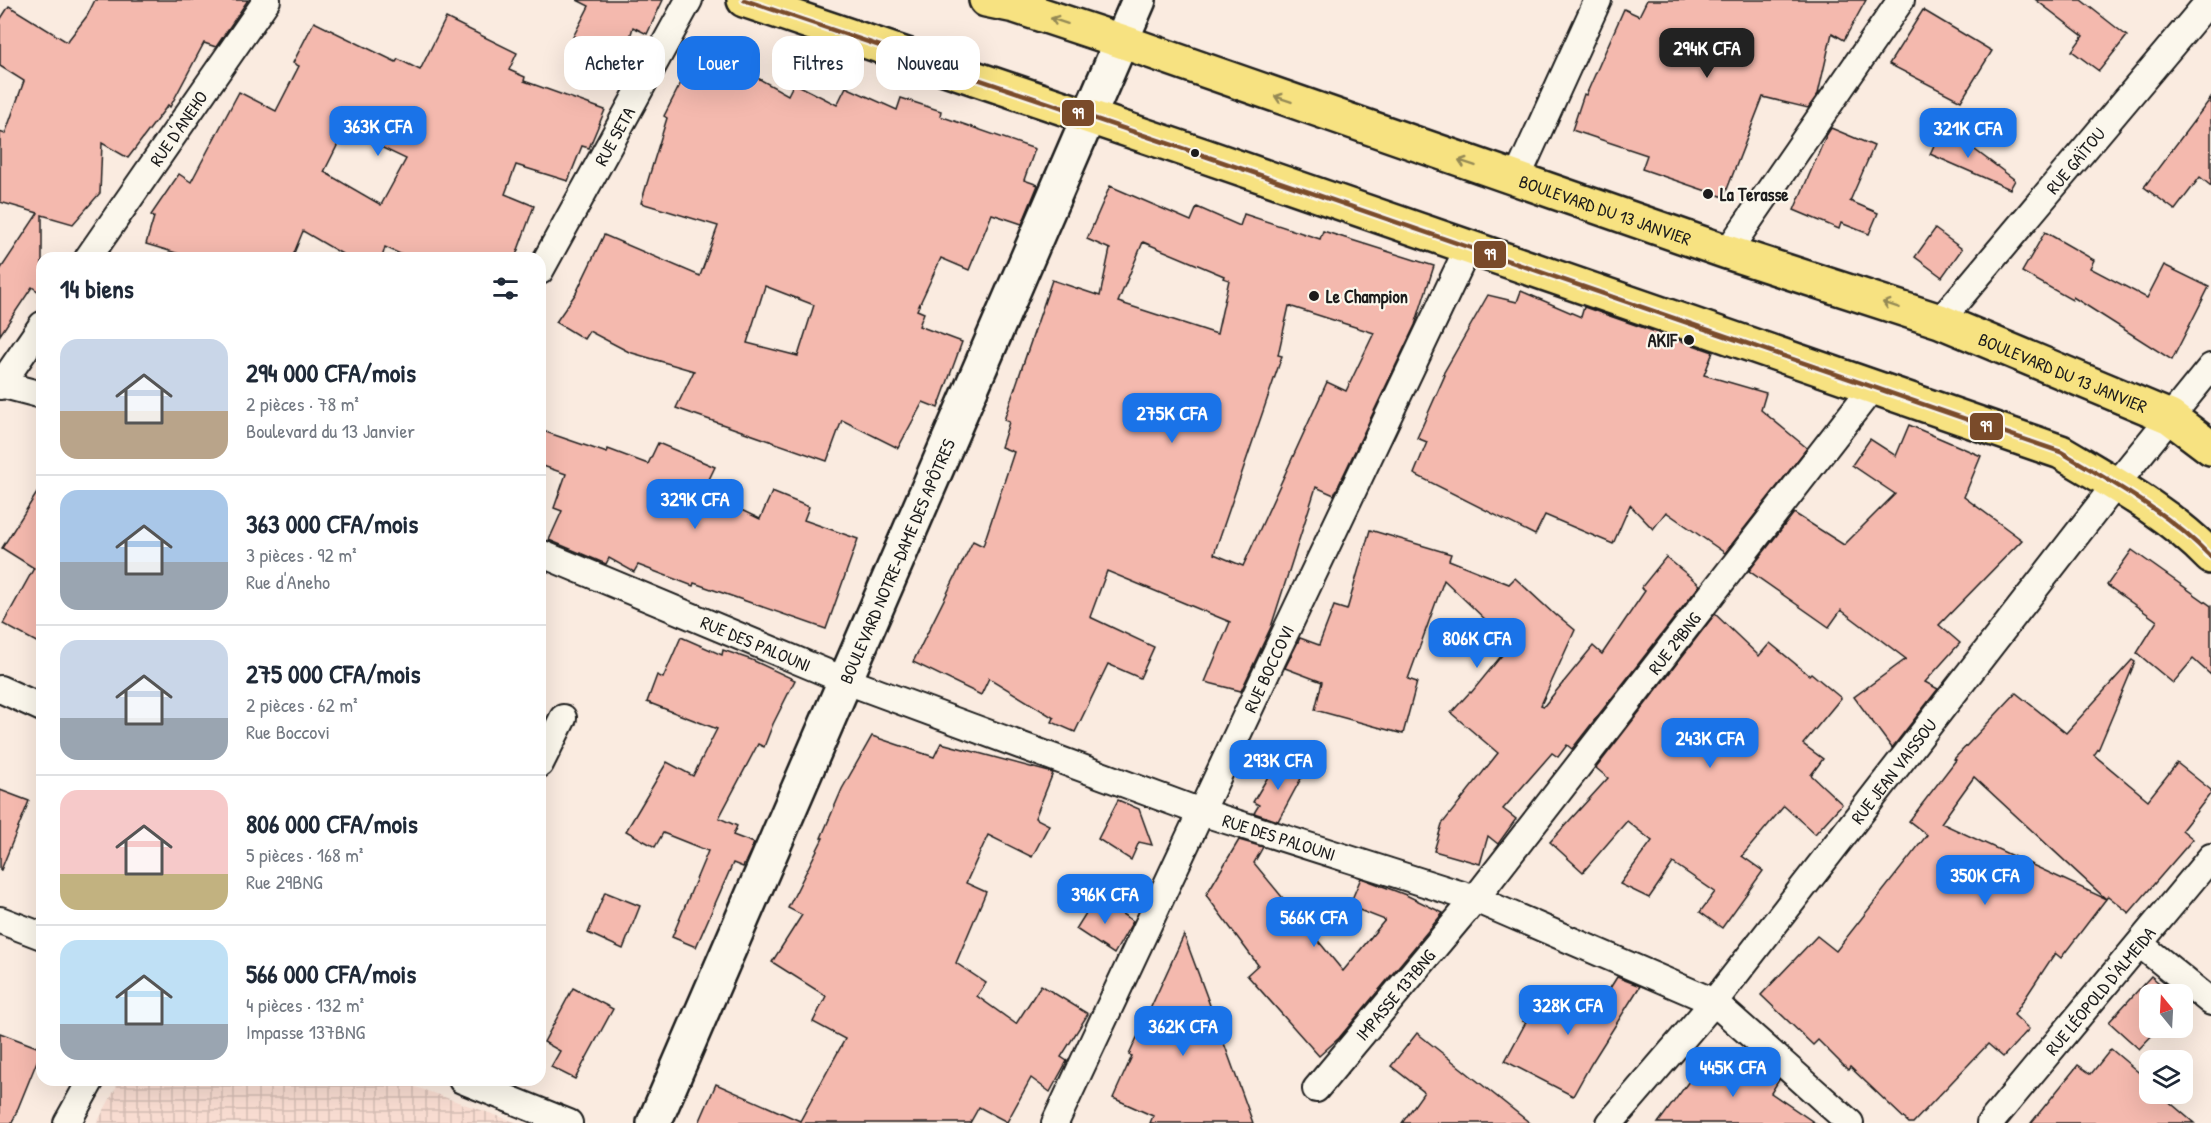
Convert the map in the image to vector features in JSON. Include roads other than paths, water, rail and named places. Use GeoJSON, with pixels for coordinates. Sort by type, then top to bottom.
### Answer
{"type":"FeatureCollection","features":[{"type":"Feature","properties":{"kind":"highway"},"geometry":{"type":"LineString","coordinates":[[744,0],[1468,246],[2061,452],[2116,484],[2191,536],[2211,557]]}},
{"type":"Feature","properties":{"kind":"highway","name":"BOULEVARD DU 13 JANVIER"},"geometry":{"type":"LineString","coordinates":[[986,0],[1015,6],[1121,41],[1516,180],[1940,321],[2170,417],[2211,448]]}},
{"type":"Feature","properties":{"kind":"street","name":"RUE D'ANEHO"},"geometry":{"type":"LineString","coordinates":[[92,252],[267,0]]}},
{"type":"Feature","properties":{"kind":"street","name":"RUE SETA"},"geometry":{"type":"LineString","coordinates":[[546,260],[689,0]]}},
{"type":"Feature","properties":{"kind":"street","name":"BOULEVARD NOTRE-DAME DES APÔTRES"},"geometry":{"type":"LineString","coordinates":[[654,1123],[1139,0]]}},
{"type":"Feature","properties":{"kind":"street"},"geometry":{"type":"LineString","coordinates":[[1516,180],[1598,0]]}},
{"type":"Feature","properties":{"kind":"street"},"geometry":{"type":"LineString","coordinates":[[1727,252],[1901,0]]}},
{"type":"Feature","properties":{"kind":"street","name":"RUE GAÏTOU"},"geometry":{"type":"LineString","coordinates":[[1940,321],[2210,0]]}},
{"type":"Feature","properties":{"kind":"street","name":"RUE BOCCOVI"},"geometry":{"type":"LineString","coordinates":[[1055,1123],[1468,246]]}},
{"type":"Feature","properties":{"kind":"street"},"geometry":{"type":"LineString","coordinates":[[36,333],[0,384],[36,393]]}},
{"type":"Feature","properties":{"kind":"street","name":"RUE JEAN VAISSOU"},"geometry":{"type":"LineString","coordinates":[[1610,1123],[1714,1002],[2116,484],[2211,367]]}},
{"type":"Feature","properties":{"kind":"street","name":"RUE 29BNG"},"geometry":{"type":"LineString","coordinates":[[1475,899],[1872,388]]}},
{"type":"Feature","properties":{"kind":"street","name":"RUE DES PALOUNI"},"geometry":{"type":"LineString","coordinates":[[546,556],[844,680],[1201,812],[1475,899],[1714,1002],[1850,1123]]}},
{"type":"Feature","properties":{"kind":"street"},"geometry":{"type":"LineString","coordinates":[[0,689],[36,705]]}},
{"type":"Feature","properties":{"kind":"street"},"geometry":{"type":"LineString","coordinates":[[546,752],[563,718]]}},
{"type":"Feature","properties":{"kind":"street","name":"RUE LÉOPOLD D'ALMEIDA"},"geometry":{"type":"LineString","coordinates":[[1990,1123],[2211,857]]}},
{"type":"Feature","properties":{"kind":"street","name":"IMPASSE 137BNG"},"geometry":{"type":"LineString","coordinates":[[1316,1089],[1475,899]]}},
{"type":"Feature","properties":{"kind":"street"},"geometry":{"type":"LineString","coordinates":[[0,920],[36,934]]}},
{"type":"Feature","properties":{"kind":"street"},"geometry":{"type":"LineString","coordinates":[[2140,944],[2211,1002]]}},
{"type":"Feature","properties":{"kind":"street"},"geometry":{"type":"LineString","coordinates":[[67,1123],[88,1086]]}},
{"type":"Feature","properties":{"kind":"street"},"geometry":{"type":"LineString","coordinates":[[477,1086],[569,1123]]}},
{"type":"Feature","properties":{"kind":"place","name":"La Terasse"},"geometry":{"type":"Point","coordinates":[1708,194]}},
{"type":"Feature","properties":{"kind":"place","name":"Le Champion"},"geometry":{"type":"Point","coordinates":[1314,296]}},
{"type":"Feature","properties":{"kind":"place","name":"AKIF"},"geometry":{"type":"Point","coordinates":[1689,340]}}]}
